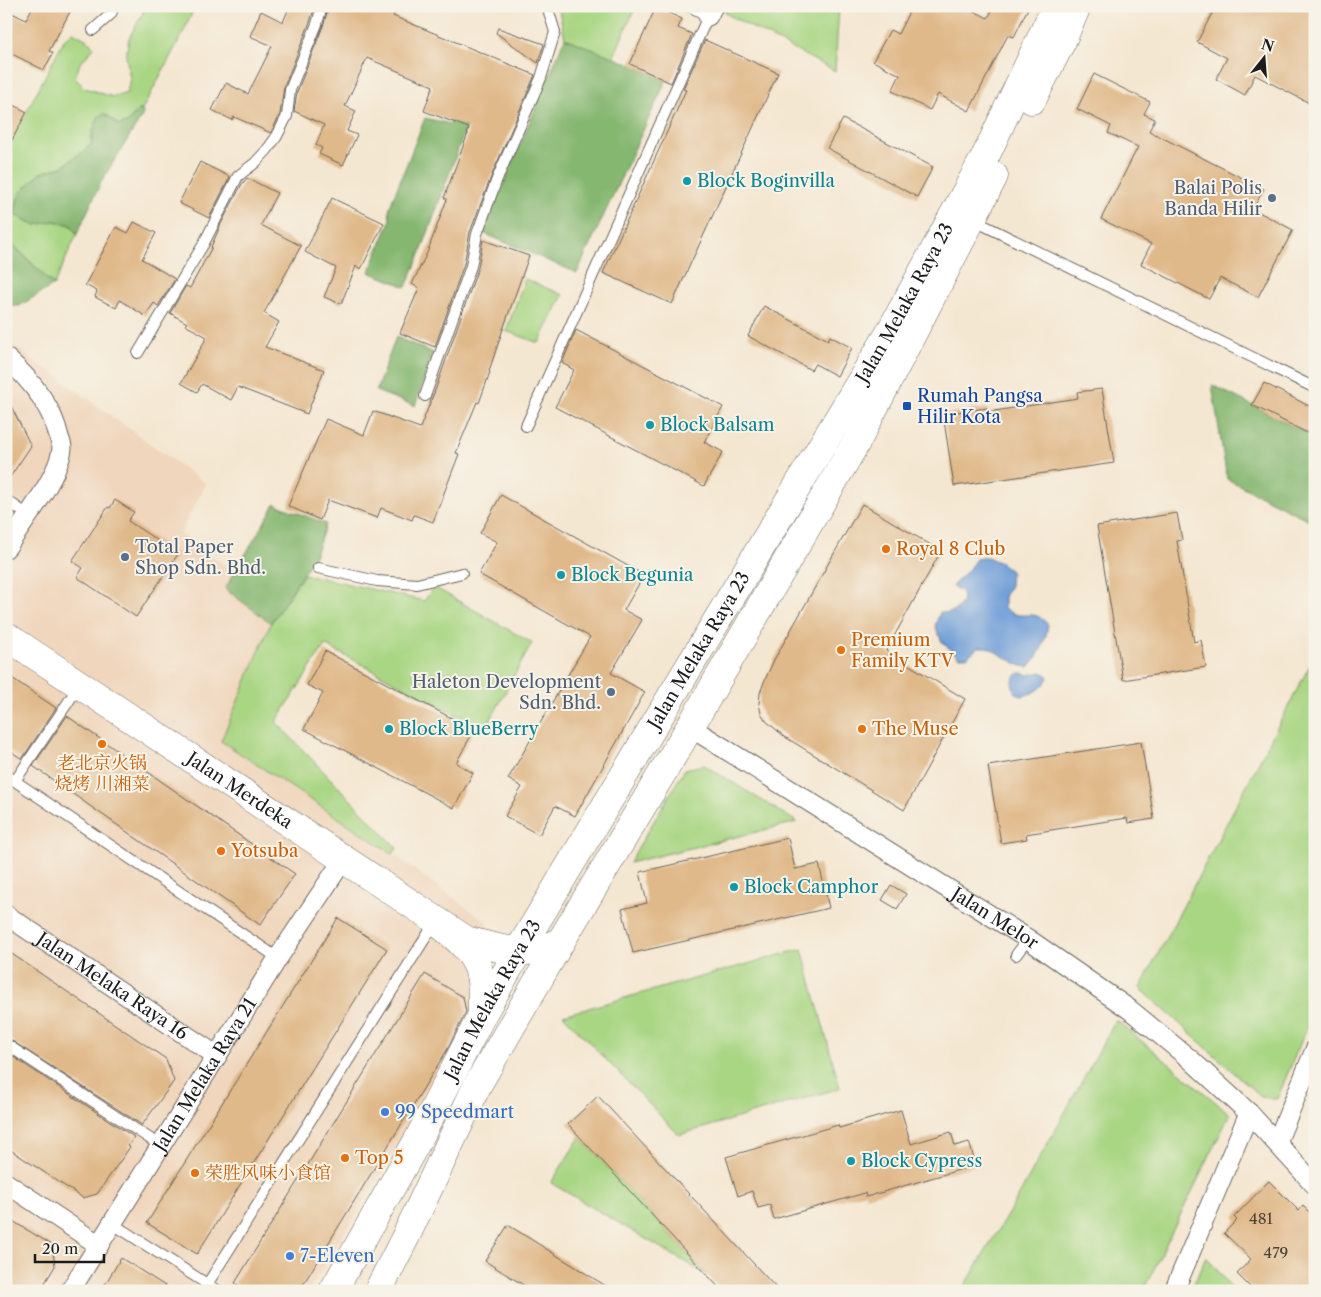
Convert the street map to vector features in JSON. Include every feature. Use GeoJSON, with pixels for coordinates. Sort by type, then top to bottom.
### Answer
{"type":"FeatureCollection","features":[{"type":"Feature","properties":{"kind":"main road","name":"Jalan Melaka Raya 23"},"geometry":{"type":"LineString","coordinates":[[333,1291],[419,1138],[482,1015],[519,950],[897,319],[986,155],[1056,6]]}},
{"type":"Feature","properties":{"kind":"main road","name":"Jalan Melaka Raya 23"},"geometry":{"type":"LineString","coordinates":[[378,1291],[478,1084],[857,441],[973,220],[1062,41],[1077,6]]}},
{"type":"Feature","properties":{"kind":"main road"},"geometry":{"type":"LineString","coordinates":[[834,427],[857,441]]}},
{"type":"Feature","properties":{"kind":"main road","name":"Jalan Merdeka"},"geometry":{"type":"LineString","coordinates":[[6,636],[466,940],[493,948],[519,950],[540,950],[561,941]]}},
{"type":"Feature","properties":{"kind":"main road"},"geometry":{"type":"LineString","coordinates":[[436,921],[464,944],[474,958],[480,975],[482,1015]]}},
{"type":"Feature","properties":{"kind":"street"},"geometry":{"type":"LineString","coordinates":[[6,358],[42,398],[56,424],[62,448],[54,475],[6,548]]}},
{"type":"Feature","properties":{"kind":"street","name":"Jalan Melor"},"geometry":{"type":"LineString","coordinates":[[690,726],[1028,939],[1129,1009],[1192,1060],[1249,1113],[1315,1185]]}},
{"type":"Feature","properties":{"kind":"street","name":"Jalan Melaka Raya 21"},"geometry":{"type":"LineString","coordinates":[[70,1291],[278,958],[343,860]]}},
{"type":"Feature","properties":{"kind":"street","name":"Jalan Melaka Raya 16"},"geometry":{"type":"LineString","coordinates":[[6,915],[217,1056]]}},
{"type":"Feature","properties":{"kind":"street"},"geometry":{"type":"LineString","coordinates":[[1277,1142],[1315,1050]]}},
{"type":"Feature","properties":{"kind":"street"},"geometry":{"type":"LineString","coordinates":[[1174,1291],[1249,1113]]}},
{"type":"Feature","properties":{"kind":"street"},"geometry":{"type":"LineString","coordinates":[[6,1183],[99,1245]]}},
{"type":"Feature","properties":{"kind":"lane"},"geometry":{"type":"LineString","coordinates":[[93,30],[111,14],[114,6]]}},
{"type":"Feature","properties":{"kind":"lane"},"geometry":{"type":"LineString","coordinates":[[138,352],[203,245],[238,176],[255,163],[277,136],[287,116],[290,90],[317,24],[322,6]]}},
{"type":"Feature","properties":{"kind":"lane"},"geometry":{"type":"LineString","coordinates":[[425,396],[471,266],[477,234],[497,179],[541,78],[555,32],[547,6]]}},
{"type":"Feature","properties":{"kind":"lane"},"geometry":{"type":"LineString","coordinates":[[526,426],[711,11],[689,6]]}},
{"type":"Feature","properties":{"kind":"lane"},"geometry":{"type":"LineString","coordinates":[[973,220],[1315,388]]}},
{"type":"Feature","properties":{"kind":"lane"},"geometry":{"type":"LineString","coordinates":[[6,500],[28,515]]}},
{"type":"Feature","properties":{"kind":"lane"},"geometry":{"type":"LineString","coordinates":[[318,568],[377,581],[417,584],[462,573]]}},
{"type":"Feature","properties":{"kind":"lane"},"geometry":{"type":"LineString","coordinates":[[80,685],[11,778],[278,958]]}},
{"type":"Feature","properties":{"kind":"lane"},"geometry":{"type":"LineString","coordinates":[[205,1287],[436,921]]}},
{"type":"Feature","properties":{"kind":"lane"},"geometry":{"type":"LineString","coordinates":[[1016,955],[1028,939]]}},
{"type":"Feature","properties":{"kind":"lane"},"geometry":{"type":"LineString","coordinates":[[6,1044],[161,1146]]}},
{"type":"Feature","properties":{"kind":"lane"},"geometry":{"type":"LineString","coordinates":[[112,1224],[205,1287],[218,1291]]}},
{"type":"Feature","properties":{"kind":"shaded area"},"geometry":{"type":"Polygon","coordinates":[[[6,340],[206,484],[180,534],[234,572],[226,589],[271,623],[222,741],[393,854],[487,922],[495,967],[461,1040],[309,1291],[6,1291],[6,340]]]}},
{"type":"Feature","properties":{"kind":"green space"},"geometry":{"type":"Polygon","coordinates":[[[144,6],[195,6],[184,31],[142,110],[139,110],[127,123],[119,125],[106,114],[93,130],[91,145],[62,167],[40,173],[19,194],[14,215],[36,225],[54,221],[71,225],[77,234],[54,285],[6,238],[6,151],[64,40],[73,32],[89,41],[94,48],[80,63],[75,78],[85,88],[113,97],[127,93],[130,78],[126,56],[129,38],[143,13],[144,6]]]}},
{"type":"Feature","properties":{"kind":"green space"},"geometry":{"type":"Polygon","coordinates":[[[558,6],[636,6],[613,58],[565,38],[558,6]]]}},
{"type":"Feature","properties":{"kind":"green space"},"geometry":{"type":"Polygon","coordinates":[[[723,6],[839,6],[835,71],[730,16],[724,11],[723,6]]]}},
{"type":"Feature","properties":{"kind":"green space"},"geometry":{"type":"Polygon","coordinates":[[[565,38],[630,64],[666,81],[577,273],[483,233],[565,38]]]}},
{"type":"Feature","properties":{"kind":"green space"},"geometry":{"type":"Polygon","coordinates":[[[461,92],[476,100],[421,252],[406,287],[369,272],[390,221],[389,209],[425,118],[450,124],[461,92]]]}},
{"type":"Feature","properties":{"kind":"green space"},"geometry":{"type":"Polygon","coordinates":[[[139,110],[142,110],[143,113],[141,118],[102,180],[77,234],[71,225],[54,221],[36,225],[14,215],[19,194],[40,173],[62,167],[91,145],[93,130],[99,116],[105,114],[119,125],[127,123],[139,110]]]}},
{"type":"Feature","properties":{"kind":"green space"},"geometry":{"type":"Polygon","coordinates":[[[6,238],[54,285],[19,306],[6,305],[6,238]]]}},
{"type":"Feature","properties":{"kind":"green space"},"geometry":{"type":"Polygon","coordinates":[[[525,279],[563,295],[539,343],[506,331],[525,279]]]}},
{"type":"Feature","properties":{"kind":"green space"},"geometry":{"type":"Polygon","coordinates":[[[396,337],[433,353],[415,406],[376,391],[396,337]]]}},
{"type":"Feature","properties":{"kind":"green space"},"geometry":{"type":"Polygon","coordinates":[[[1212,385],[1315,437],[1315,523],[1227,479],[1212,385]]]}},
{"type":"Feature","properties":{"kind":"green space"},"geometry":{"type":"Polygon","coordinates":[[[275,504],[326,524],[314,557],[271,623],[225,589],[275,504]]]}},
{"type":"Feature","properties":{"kind":"green space"},"geometry":{"type":"Polygon","coordinates":[[[304,574],[424,601],[434,587],[532,643],[485,730],[325,645],[276,722],[397,848],[393,854],[221,741],[271,623],[304,574]]]}},
{"type":"Feature","properties":{"kind":"green space"},"geometry":{"type":"Polygon","coordinates":[[[1310,665],[1315,667],[1315,1008],[1277,1099],[1261,1097],[1140,988],[1310,665]]]}},
{"type":"Feature","properties":{"kind":"green space"},"geometry":{"type":"Polygon","coordinates":[[[704,765],[797,822],[629,863],[685,769],[704,765]]]}},
{"type":"Feature","properties":{"kind":"green space"},"geometry":{"type":"Polygon","coordinates":[[[802,949],[840,1088],[679,1135],[563,1015],[802,949]]]}},
{"type":"Feature","properties":{"kind":"green space"},"geometry":{"type":"Polygon","coordinates":[[[1116,1020],[1230,1114],[1143,1291],[962,1291],[1018,1197],[1116,1020]]]}},
{"type":"Feature","properties":{"kind":"green space"},"geometry":{"type":"Polygon","coordinates":[[[580,1137],[707,1275],[551,1183],[580,1137]]]}},
{"type":"Feature","properties":{"kind":"green space"},"geometry":{"type":"Polygon","coordinates":[[[1206,1256],[1234,1291],[1191,1291],[1206,1256]]]}},
{"type":"Feature","properties":{"kind":"water"},"geometry":{"type":"Polygon","coordinates":[[[987,557],[1001,563],[1011,571],[1010,585],[1004,597],[1004,608],[1017,615],[1037,616],[1048,625],[1042,648],[1029,667],[1021,666],[987,647],[979,647],[967,657],[959,657],[942,642],[935,626],[940,612],[948,613],[953,611],[963,601],[962,592],[952,586],[976,559],[987,557]]]}},
{"type":"Feature","properties":{"kind":"water"},"geometry":{"type":"Polygon","coordinates":[[[1041,672],[1048,677],[1041,688],[1021,696],[1015,692],[1012,684],[1017,674],[1025,673],[1028,675],[1041,672]]]}},
{"type":"Feature","properties":{"kind":"building"},"geometry":{"type":"Polygon","coordinates":[[[33,6],[73,6],[49,51],[53,53],[44,70],[6,51],[6,10],[26,20],[33,6]]]}},
{"type":"Feature","properties":{"kind":"building"},"geometry":{"type":"Polygon","coordinates":[[[290,6],[315,6],[284,87],[280,114],[271,133],[234,117],[232,120],[212,110],[226,83],[248,94],[272,46],[250,36],[261,11],[283,22],[290,6]]]}},
{"type":"Feature","properties":{"kind":"building"},"geometry":{"type":"Polygon","coordinates":[[[329,6],[398,6],[393,16],[535,75],[491,177],[470,232],[464,264],[435,347],[400,333],[419,288],[412,284],[427,253],[447,199],[444,198],[469,128],[424,111],[433,86],[367,58],[345,106],[356,111],[347,131],[357,135],[343,165],[319,154],[322,148],[316,145],[324,125],[294,111],[297,92],[329,6]]]}},
{"type":"Feature","properties":{"kind":"building"},"geometry":{"type":"Polygon","coordinates":[[[912,6],[964,6],[988,18],[994,6],[1029,6],[1014,37],[1008,35],[969,111],[938,94],[930,110],[892,91],[900,75],[873,61],[890,30],[898,34],[912,6]]]}},
{"type":"Feature","properties":{"kind":"building"},"geometry":{"type":"Polygon","coordinates":[[[1216,6],[1315,6],[1315,106],[1255,75],[1245,95],[1216,79],[1227,58],[1197,42],[1216,6]]]}},
{"type":"Feature","properties":{"kind":"building"},"geometry":{"type":"Polygon","coordinates":[[[656,7],[682,19],[678,28],[692,34],[671,83],[630,64],[656,7]]]}},
{"type":"Feature","properties":{"kind":"building"},"geometry":{"type":"Polygon","coordinates":[[[498,28],[544,44],[538,63],[496,33],[498,28]]]}},
{"type":"Feature","properties":{"kind":"building","name":"Block Boginvilla"},"geometry":{"type":"Polygon","coordinates":[[[705,40],[778,73],[672,304],[603,273],[686,90],[683,89],[705,40]]]}},
{"type":"Feature","properties":{"kind":"building"},"geometry":{"type":"Polygon","coordinates":[[[1094,74],[1150,102],[1144,114],[1155,119],[1149,131],[1264,189],[1253,209],[1293,230],[1258,297],[1220,278],[1209,299],[1141,264],[1151,244],[1101,219],[1138,147],[1108,133],[1111,126],[1077,109],[1094,74]]]}},
{"type":"Feature","properties":{"kind":"building"},"geometry":{"type":"Polygon","coordinates":[[[6,101],[27,112],[6,151],[6,101]]]}},
{"type":"Feature","properties":{"kind":"building"},"geometry":{"type":"Polygon","coordinates":[[[843,119],[933,167],[917,197],[827,148],[843,119]]]}},
{"type":"Feature","properties":{"kind":"building"},"geometry":{"type":"Polygon","coordinates":[[[200,162],[230,177],[209,218],[179,203],[200,162]]]}},
{"type":"Feature","properties":{"kind":"building"},"geometry":{"type":"Polygon","coordinates":[[[247,178],[277,193],[261,225],[301,246],[264,313],[279,322],[265,347],[324,370],[307,414],[238,387],[231,400],[202,384],[197,392],[181,383],[207,337],[185,325],[187,323],[170,313],[186,286],[190,288],[212,247],[221,224],[247,178]]]}},
{"type":"Feature","properties":{"kind":"building"},"geometry":{"type":"Polygon","coordinates":[[[332,198],[384,223],[361,269],[356,266],[341,304],[324,297],[336,268],[305,252],[332,198]]]}},
{"type":"Feature","properties":{"kind":"building"},"geometry":{"type":"Polygon","coordinates":[[[134,222],[156,233],[142,259],[175,279],[158,306],[154,303],[145,316],[120,300],[116,308],[95,297],[97,291],[85,285],[116,227],[128,233],[134,222]]]}},
{"type":"Feature","properties":{"kind":"building"},"geometry":{"type":"Polygon","coordinates":[[[483,240],[529,256],[479,403],[477,402],[456,453],[459,454],[433,522],[414,515],[412,520],[381,508],[377,518],[328,500],[320,520],[288,506],[326,419],[364,435],[373,411],[420,428],[478,268],[483,240]]]}},
{"type":"Feature","properties":{"kind":"building"},"geometry":{"type":"Polygon","coordinates":[[[764,306],[828,340],[830,336],[852,348],[837,376],[815,364],[811,370],[748,336],[764,306]]]}},
{"type":"Feature","properties":{"kind":"building","name":"Block Balsam"},"geometry":{"type":"Polygon","coordinates":[[[576,330],[723,407],[704,442],[723,452],[704,486],[555,407],[574,370],[562,363],[576,330]]]}},
{"type":"Feature","properties":{"kind":"building"},"geometry":{"type":"Polygon","coordinates":[[[1264,383],[1315,409],[1315,437],[1252,405],[1264,383]]]}},
{"type":"Feature","properties":{"kind":"building"},"geometry":{"type":"Polygon","coordinates":[[[1102,389],[1114,463],[954,486],[943,414],[987,408],[988,412],[1078,398],[1077,392],[1102,389]]]}},
{"type":"Feature","properties":{"kind":"building"},"geometry":{"type":"Polygon","coordinates":[[[6,396],[31,446],[6,483],[6,396]]]}},
{"type":"Feature","properties":{"kind":"building"},"geometry":{"type":"Polygon","coordinates":[[[501,495],[644,575],[624,610],[642,620],[611,673],[645,692],[575,816],[555,806],[539,835],[505,816],[522,787],[508,779],[590,637],[479,574],[497,542],[480,533],[501,495]]]}},
{"type":"Feature","properties":{"kind":"building","name":"Total Paper Shop Sdn. Bhd."},"geometry":{"type":"Polygon","coordinates":[[[115,500],[134,512],[128,521],[178,554],[136,617],[77,577],[83,568],[72,561],[108,507],[110,508],[115,500]]]}},
{"type":"Feature","properties":{"kind":"building"},"geometry":{"type":"Polygon","coordinates":[[[862,504],[941,551],[886,651],[965,699],[904,810],[785,737],[766,721],[761,713],[759,704],[760,693],[774,660],[862,504]]]}},
{"type":"Feature","properties":{"kind":"building"},"geometry":{"type":"Polygon","coordinates":[[[1177,513],[1182,540],[1177,541],[1194,642],[1201,640],[1206,667],[1123,680],[1097,526],[1177,513]]]}},
{"type":"Feature","properties":{"kind":"building","name":"Block BlueBerry"},"geometry":{"type":"Polygon","coordinates":[[[325,651],[474,730],[456,763],[473,773],[454,808],[304,729],[323,693],[307,685],[325,651]]]}},
{"type":"Feature","properties":{"kind":"building"},"geometry":{"type":"Polygon","coordinates":[[[6,674],[56,708],[22,759],[6,748],[6,674]]]}},
{"type":"Feature","properties":{"kind":"building"},"geometry":{"type":"Polygon","coordinates":[[[67,716],[295,874],[260,925],[33,766],[67,716]]]}},
{"type":"Feature","properties":{"kind":"building"},"geometry":{"type":"Polygon","coordinates":[[[1141,742],[1154,819],[1128,823],[1127,818],[1026,834],[1027,839],[1001,843],[988,766],[1141,742]]]}},
{"type":"Feature","properties":{"kind":"building","name":"Block Camphor"},"geometry":{"type":"Polygon","coordinates":[[[788,838],[795,869],[819,864],[829,908],[633,953],[622,909],[647,903],[640,872],[788,838]]]}},
{"type":"Feature","properties":{"kind":"building"},"geometry":{"type":"Polygon","coordinates":[[[891,885],[906,894],[897,909],[882,900],[891,885]]]}},
{"type":"Feature","properties":{"kind":"building"},"geometry":{"type":"Polygon","coordinates":[[[338,918],[387,949],[197,1254],[147,1223],[338,918]]]}},
{"type":"Feature","properties":{"kind":"building"},"geometry":{"type":"Polygon","coordinates":[[[6,950],[166,1059],[174,1081],[142,1125],[6,1037],[6,950]]]}},
{"type":"Feature","properties":{"kind":"building"},"geometry":{"type":"Polygon","coordinates":[[[425,974],[463,997],[466,1012],[447,1050],[299,1291],[247,1291],[235,1283],[425,974]]]}},
{"type":"Feature","properties":{"kind":"building"},"geometry":{"type":"Polygon","coordinates":[[[6,1052],[134,1137],[128,1146],[130,1147],[97,1194],[83,1198],[6,1147],[6,1052]]]}},
{"type":"Feature","properties":{"kind":"building"},"geometry":{"type":"Polygon","coordinates":[[[598,1096],[779,1291],[722,1291],[568,1124],[598,1096]]]}},
{"type":"Feature","properties":{"kind":"building","name":"Block Cypress"},"geometry":{"type":"Polygon","coordinates":[[[901,1110],[911,1144],[951,1132],[955,1146],[969,1142],[976,1165],[866,1197],[865,1193],[774,1219],[770,1205],[758,1208],[752,1191],[738,1196],[726,1157],[838,1125],[839,1128],[901,1110]]]}},
{"type":"Feature","properties":{"kind":"building"},"geometry":{"type":"Polygon","coordinates":[[[1269,1181],[1299,1211],[1303,1206],[1315,1218],[1315,1291],[1254,1291],[1237,1274],[1251,1259],[1224,1233],[1237,1220],[1234,1217],[1269,1181]]]}},
{"type":"Feature","properties":{"kind":"building"},"geometry":{"type":"Polygon","coordinates":[[[6,1217],[52,1245],[55,1266],[40,1291],[6,1291],[6,1217]]]}},
{"type":"Feature","properties":{"kind":"building"},"geometry":{"type":"Polygon","coordinates":[[[508,1225],[614,1291],[533,1291],[485,1261],[508,1225]]]}},
{"type":"Feature","properties":{"kind":"building"},"geometry":{"type":"Polygon","coordinates":[[[121,1258],[173,1291],[101,1291],[121,1258]]]}},
{"type":"Feature","properties":{"kind":"place","name":"Block Boginvilla"},"geometry":{"type":"Point","coordinates":[687,181]}},
{"type":"Feature","properties":{"kind":"place","name":"Balai Polis Banda Hilir"},"geometry":{"type":"Point","coordinates":[1272,198]}},
{"type":"Feature","properties":{"kind":"place","name":"Rumah Pangsa Hilir Kota"},"geometry":{"type":"Point","coordinates":[907,406]}},
{"type":"Feature","properties":{"kind":"place","name":"Block Balsam"},"geometry":{"type":"Point","coordinates":[650,425]}},
{"type":"Feature","properties":{"kind":"place","name":"Royal 8 Club"},"geometry":{"type":"Point","coordinates":[886,549]}},
{"type":"Feature","properties":{"kind":"place","name":"Total Paper Shop Sdn. Bhd."},"geometry":{"type":"Point","coordinates":[125,557]}},
{"type":"Feature","properties":{"kind":"place","name":"Block Begunia"},"geometry":{"type":"Point","coordinates":[561,575]}},
{"type":"Feature","properties":{"kind":"place","name":"Premium Family KTV"},"geometry":{"type":"Point","coordinates":[841,650]}},
{"type":"Feature","properties":{"kind":"place","name":"Haleton Development Sdn. Bhd."},"geometry":{"type":"Point","coordinates":[611,692]}},
{"type":"Feature","properties":{"kind":"place","name":"Block BlueBerry"},"geometry":{"type":"Point","coordinates":[389,729]}},
{"type":"Feature","properties":{"kind":"place","name":"The Muse"},"geometry":{"type":"Point","coordinates":[862,729]}},
{"type":"Feature","properties":{"kind":"place","name":"老北京火锅 烧烤 川湘菜"},"geometry":{"type":"Point","coordinates":[102,744]}},
{"type":"Feature","properties":{"kind":"place","name":"Yotsuba"},"geometry":{"type":"Point","coordinates":[221,851]}},
{"type":"Feature","properties":{"kind":"place","name":"Block Camphor"},"geometry":{"type":"Point","coordinates":[734,887]}},
{"type":"Feature","properties":{"kind":"place","name":"99 Speedmart"},"geometry":{"type":"Point","coordinates":[385,1112]}},
{"type":"Feature","properties":{"kind":"place","name":"Top 5"},"geometry":{"type":"Point","coordinates":[345,1158]}},
{"type":"Feature","properties":{"kind":"place","name":"Block Cypress"},"geometry":{"type":"Point","coordinates":[851,1161]}},
{"type":"Feature","properties":{"kind":"place","name":"荣胜风味小食馆"},"geometry":{"type":"Point","coordinates":[195,1173]}},
{"type":"Feature","properties":{"kind":"place","name":"7-Eleven"},"geometry":{"type":"Point","coordinates":[290,1256]}}]}
